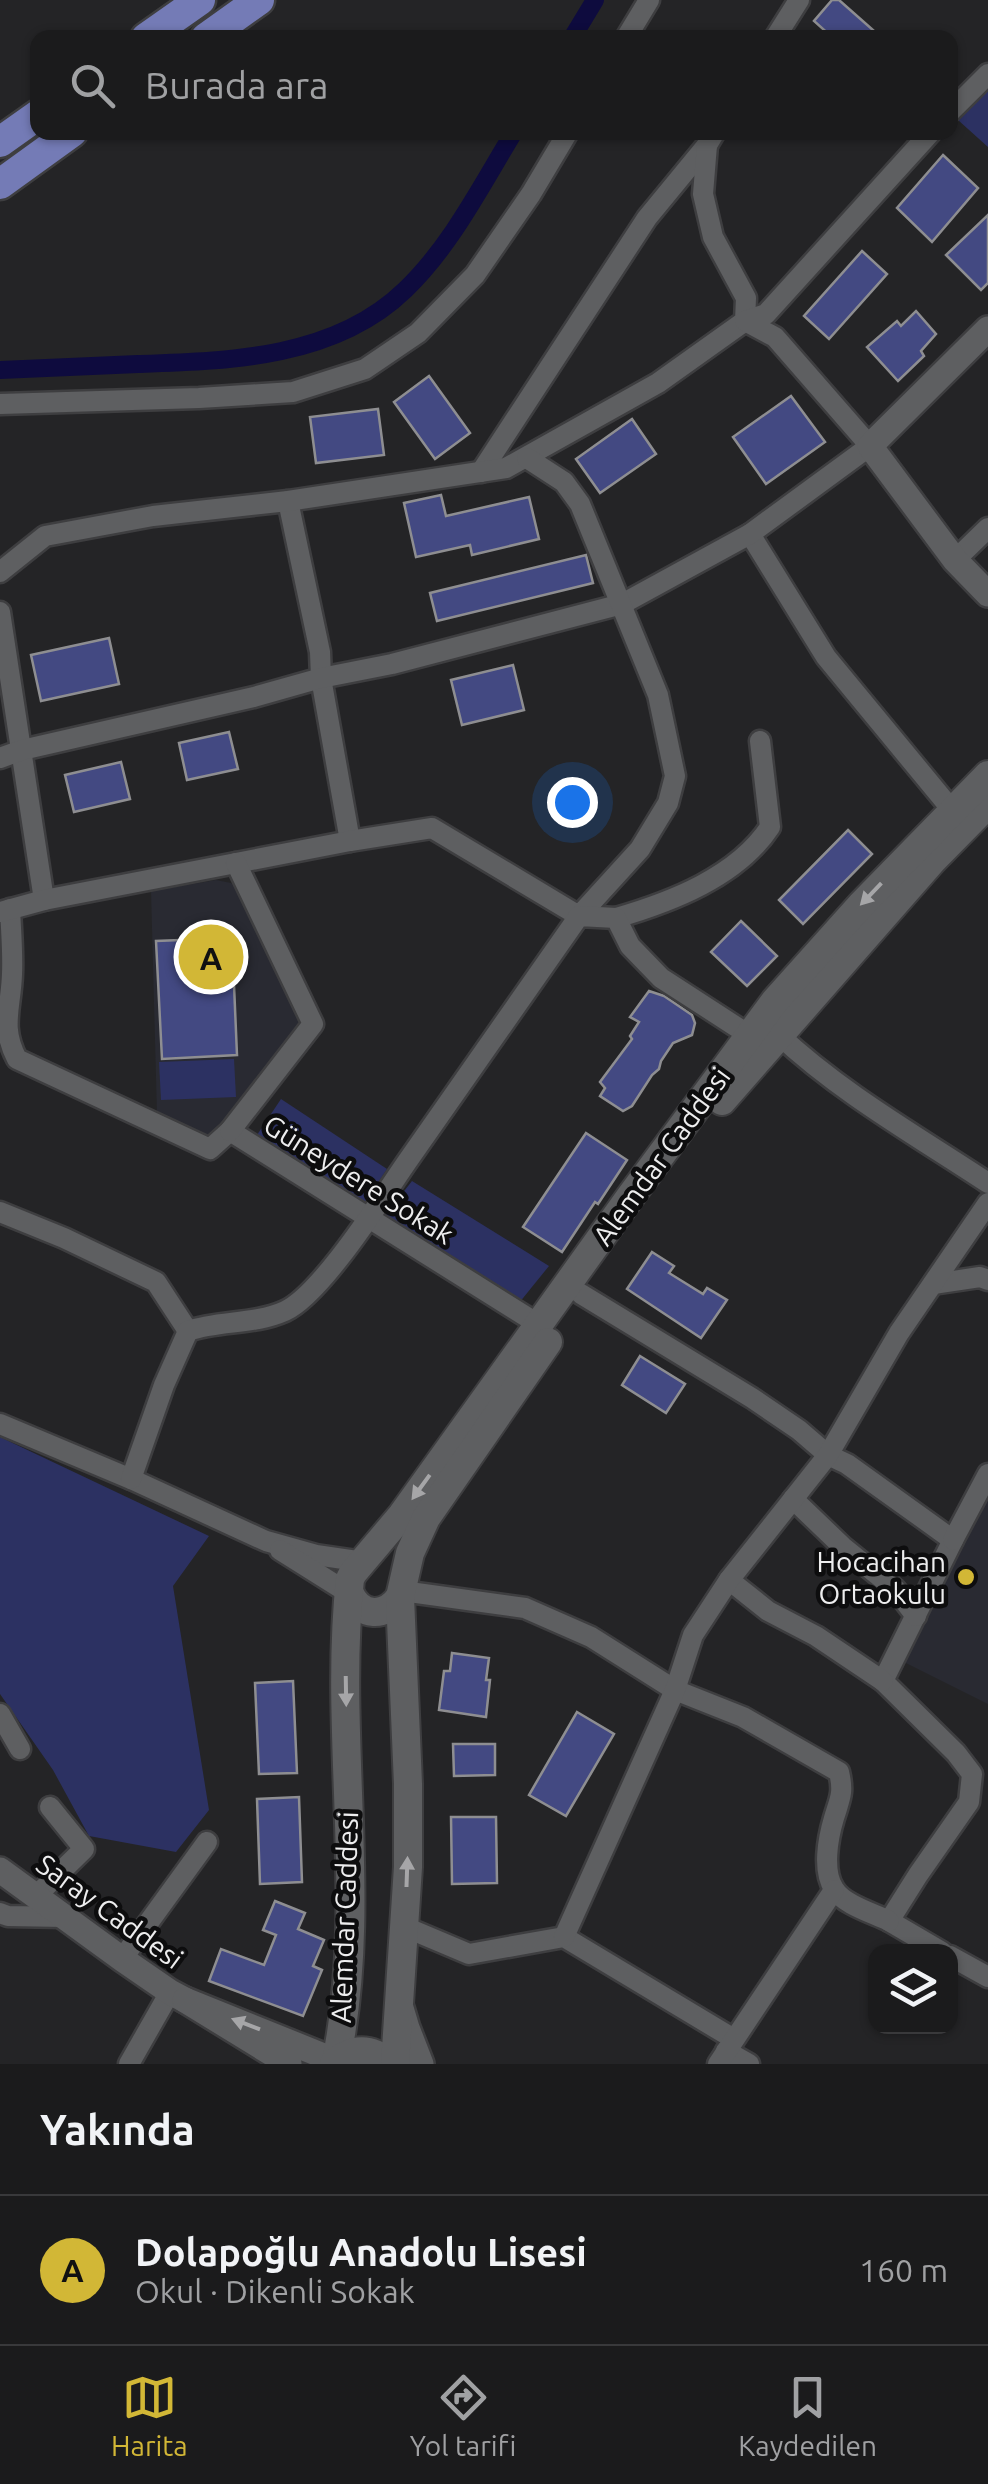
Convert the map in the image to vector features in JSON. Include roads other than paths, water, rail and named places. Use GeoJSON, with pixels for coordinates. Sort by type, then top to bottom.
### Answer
{"type":"FeatureCollection","features":[{"type":"Feature","properties":{"kind":"main road"},"geometry":{"type":"LineString","coordinates":[[157,30],[200,0]]}},
{"type":"Feature","properties":{"kind":"main road"},"geometry":{"type":"LineString","coordinates":[[217,30],[258,0]]}},
{"type":"Feature","properties":{"kind":"main road"},"geometry":{"type":"LineString","coordinates":[[0,142],[30,121]]}},
{"type":"Feature","properties":{"kind":"main road"},"geometry":{"type":"LineString","coordinates":[[0,184],[61,140]]}},
{"type":"Feature","properties":{"kind":"main road","name":"Alemdar Caddesi"},"geometry":{"type":"LineString","coordinates":[[364,1562],[775,1001],[988,774]]}},
{"type":"Feature","properties":{"kind":"main road","name":"Alemdar Caddesi"},"geometry":{"type":"LineString","coordinates":[[392,2064],[405,1927],[408,1784],[401,1591],[410,1553],[426,1518],[644,1205],[727,1094],[932,861],[988,804]]}},
{"type":"Feature","properties":{"kind":"main road"},"geometry":{"type":"LineString","coordinates":[[380,1560],[400,1576],[401,1591],[387,1610],[378,1613],[354,1602],[350,1579],[364,1562],[380,1560]]}},
{"type":"Feature","properties":{"kind":"main road","name":"Alemdar Caddesi"},"geometry":{"type":"LineString","coordinates":[[335,2062],[348,1991],[346,1660],[350,1594]]}},
{"type":"Feature","properties":{"kind":"main road"},"geometry":{"type":"LineString","coordinates":[[335,2062],[345,2054],[368,2051],[392,2064]]}},
{"type":"Feature","properties":{"kind":"street"},"geometry":{"type":"LineString","coordinates":[[631,30],[648,0]]}},
{"type":"Feature","properties":{"kind":"street"},"geometry":{"type":"LineString","coordinates":[[780,30],[799,0]]}},
{"type":"Feature","properties":{"kind":"street"},"geometry":{"type":"LineString","coordinates":[[958,104],[988,74]]}},
{"type":"Feature","properties":{"kind":"street"},"geometry":{"type":"LineString","coordinates":[[0,404],[293,392],[365,369],[418,334],[476,275],[563,140]]}},
{"type":"Feature","properties":{"kind":"street"},"geometry":{"type":"LineString","coordinates":[[481,472],[647,218],[710,140]]}},
{"type":"Feature","properties":{"kind":"street"},"geometry":{"type":"LineString","coordinates":[[711,140],[703,194],[714,236],[746,298],[744,320]]}},
{"type":"Feature","properties":{"kind":"street"},"geometry":{"type":"LineString","coordinates":[[0,572],[45,536],[153,516],[506,468],[658,383],[744,320],[766,314],[924,140]]}},
{"type":"Feature","properties":{"kind":"street"},"geometry":{"type":"LineString","coordinates":[[744,320],[774,337],[870,446],[955,560],[988,594]]}},
{"type":"Feature","properties":{"kind":"street"},"geometry":{"type":"LineString","coordinates":[[0,758],[622,604],[750,534],[870,446],[988,329]]}},
{"type":"Feature","properties":{"kind":"street"},"geometry":{"type":"LineString","coordinates":[[132,1479],[164,1385],[188,1331],[287,1310],[317,1286],[579,916],[640,849],[668,803],[675,776],[658,695],[622,604],[580,504],[564,482],[527,458]]}},
{"type":"Feature","properties":{"kind":"street"},"geometry":{"type":"LineString","coordinates":[[288,500],[320,652],[321,678],[350,841]]}},
{"type":"Feature","properties":{"kind":"street"},"geometry":{"type":"LineString","coordinates":[[955,560],[988,528]]}},
{"type":"Feature","properties":{"kind":"street"},"geometry":{"type":"LineString","coordinates":[[750,534],[826,657],[952,810]]}},
{"type":"Feature","properties":{"kind":"street"},"geometry":{"type":"LineString","coordinates":[[0,612],[44,900]]}},
{"type":"Feature","properties":{"kind":"street"},"geometry":{"type":"LineString","coordinates":[[5,911],[44,900],[432,828],[579,916],[616,918],[652,908],[723,874],[762,840],[770,827],[760,741]]}},
{"type":"Feature","properties":{"kind":"street"},"geometry":{"type":"LineString","coordinates":[[230,1132],[313,1024],[236,863]]}},
{"type":"Feature","properties":{"kind":"street","name":"Güneydere Sokak"},"geometry":{"type":"LineString","coordinates":[[5,911],[12,975],[4,1034],[17,1059],[210,1148],[230,1132],[538,1324]]}},
{"type":"Feature","properties":{"kind":"street"},"geometry":{"type":"LineString","coordinates":[[616,918],[630,946],[662,978],[749,1036]]}},
{"type":"Feature","properties":{"kind":"street"},"geometry":{"type":"LineString","coordinates":[[779,1035],[850,1092],[988,1183]]}},
{"type":"Feature","properties":{"kind":"street"},"geometry":{"type":"LineString","coordinates":[[564,1937],[675,1690],[693,1635],[729,1580],[828,1455],[899,1333],[988,1202]]}},
{"type":"Feature","properties":{"kind":"street"},"geometry":{"type":"LineString","coordinates":[[0,1212],[156,1282],[188,1331]]}},
{"type":"Feature","properties":{"kind":"street"},"geometry":{"type":"LineString","coordinates":[[933,1284],[980,1277],[988,1280]]}},
{"type":"Feature","properties":{"kind":"street"},"geometry":{"type":"LineString","coordinates":[[581,1294],[752,1398],[953,1540]]}},
{"type":"Feature","properties":{"kind":"street"},"geometry":{"type":"LineString","coordinates":[[0,1424],[266,1541],[350,1594]]}},
{"type":"Feature","properties":{"kind":"street"},"geometry":{"type":"LineString","coordinates":[[883,1681],[988,1474]]}},
{"type":"Feature","properties":{"kind":"street"},"geometry":{"type":"LineString","coordinates":[[793,1499],[895,1589],[916,1616]]}},
{"type":"Feature","properties":{"kind":"street"},"geometry":{"type":"LineString","coordinates":[[266,1541],[364,1562]]}},
{"type":"Feature","properties":{"kind":"street"},"geometry":{"type":"LineString","coordinates":[[729,1580],[768,1611],[816,1636],[883,1681],[980,1772],[968,1802],[889,1922]]}},
{"type":"Feature","properties":{"kind":"street"},"geometry":{"type":"LineString","coordinates":[[401,1591],[525,1608],[591,1637],[675,1690],[743,1717],[839,1772],[844,1791],[832,1824],[827,1867],[834,1890],[928,1944]]}},
{"type":"Feature","properties":{"kind":"street"},"geometry":{"type":"LineString","coordinates":[[0,1714],[20,1750]]}},
{"type":"Feature","properties":{"kind":"street"},"geometry":{"type":"LineString","coordinates":[[36,1896],[84,1849],[50,1806]]}},
{"type":"Feature","properties":{"kind":"street"},"geometry":{"type":"LineString","coordinates":[[122,1959],[207,1842]]}},
{"type":"Feature","properties":{"kind":"street","name":"Saray Caddesi"},"geometry":{"type":"LineString","coordinates":[[0,1870],[122,1959],[289,2064]]}},
{"type":"Feature","properties":{"kind":"street"},"geometry":{"type":"LineString","coordinates":[[726,2051],[834,1890]]}},
{"type":"Feature","properties":{"kind":"street"},"geometry":{"type":"LineString","coordinates":[[3,1919],[65,1918]]}},
{"type":"Feature","properties":{"kind":"street"},"geometry":{"type":"LineString","coordinates":[[405,1927],[469,1954],[564,1937],[750,2064]]}},
{"type":"Feature","properties":{"kind":"street"},"geometry":{"type":"LineString","coordinates":[[958,1961],[988,1978]]}},
{"type":"Feature","properties":{"kind":"street"},"geometry":{"type":"LineString","coordinates":[[129,2064],[178,1996]]}},
{"type":"Feature","properties":{"kind":"street","name":"Saray Caddesi"},"geometry":{"type":"LineString","coordinates":[[178,1996],[335,2062]]}},
{"type":"Feature","properties":{"kind":"street"},"geometry":{"type":"LineString","coordinates":[[400,2004],[422,2064]]}},
{"type":"Feature","properties":{"kind":"waterway"},"geometry":{"type":"LineString","coordinates":[[577,30],[595,0]]}},
{"type":"Feature","properties":{"kind":"waterway"},"geometry":{"type":"LineString","coordinates":[[0,370],[244,357],[314,343],[347,330],[377,313],[422,273],[464,215],[509,140]]}},
{"type":"Feature","properties":{"kind":"place","name":"Dolapoğlu Anadolu Lisesi"},"geometry":{"type":"Point","coordinates":[211,957]}},
{"type":"Feature","properties":{"kind":"place","name":"Hocacihan Ortaokulu"},"geometry":{"type":"Point","coordinates":[966,1577]}}]}
